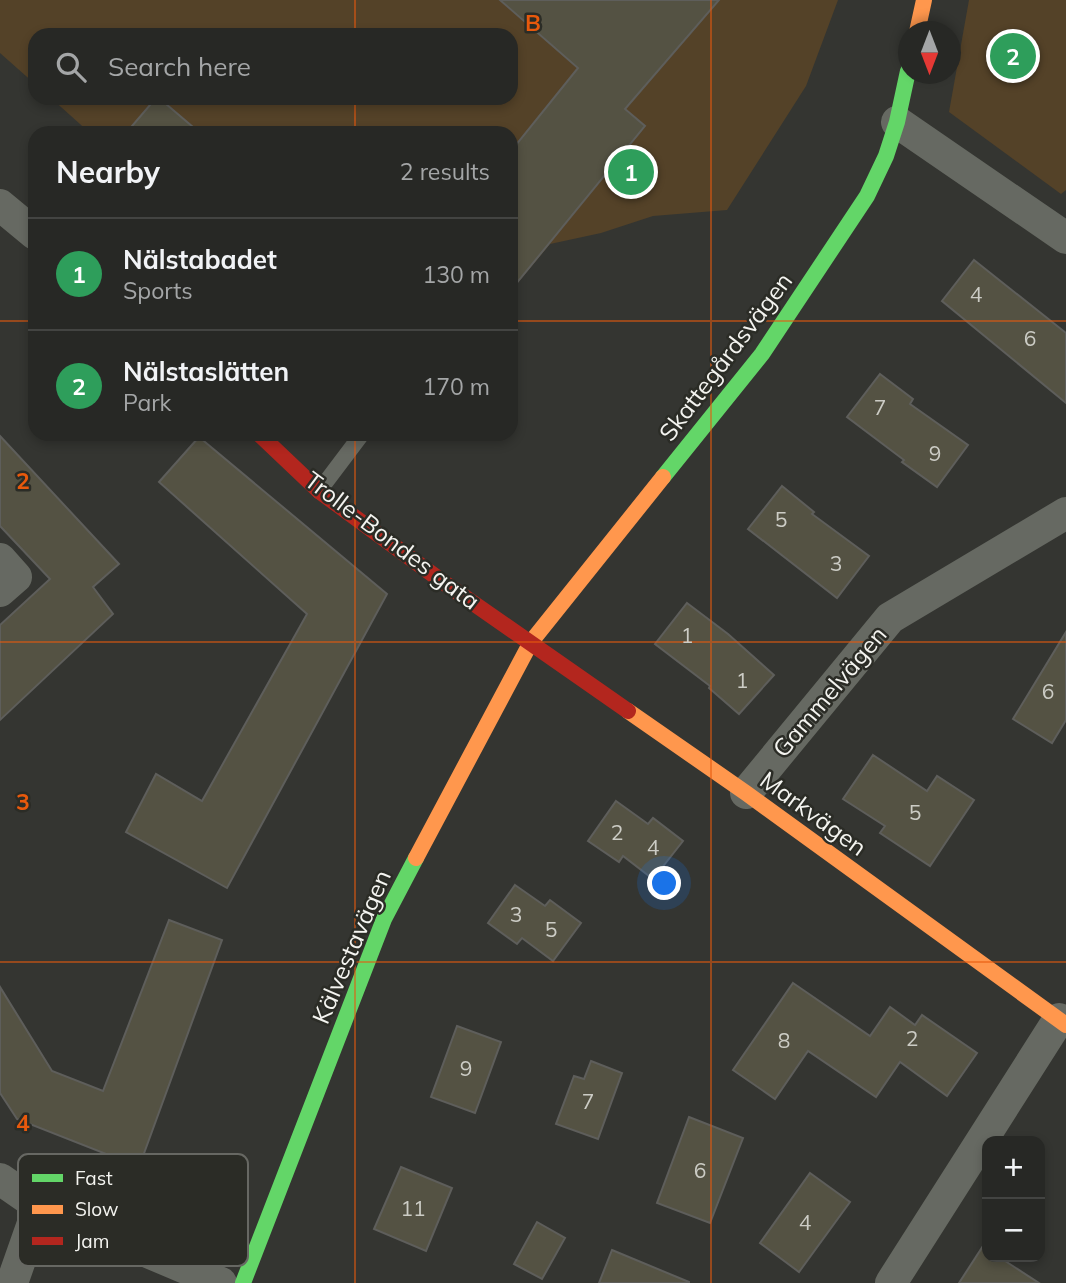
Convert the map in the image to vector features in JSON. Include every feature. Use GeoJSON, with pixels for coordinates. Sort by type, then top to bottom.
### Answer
{"type":"FeatureCollection","features":[{"type":"Feature","properties":{"kind":"street"},"geometry":{"type":"LineString","coordinates":[[919,21],[924,0]]}},
{"type":"Feature","properties":{"kind":"street","name":"Skattegårdsvägen"},"geometry":{"type":"LineString","coordinates":[[531,642],[762,354],[867,196],[886,156],[905,84]]}},
{"type":"Feature","properties":{"kind":"street"},"geometry":{"type":"LineString","coordinates":[[897,122],[1066,237]]}},
{"type":"Feature","properties":{"kind":"street"},"geometry":{"type":"LineString","coordinates":[[0,205],[28,228]]}},
{"type":"Feature","properties":{"kind":"street","name":"Trolle-Bondes gata"},"geometry":{"type":"LineString","coordinates":[[266,441],[319,491],[531,642]]}},
{"type":"Feature","properties":{"kind":"street","name":"Gammelvägen"},"geometry":{"type":"LineString","coordinates":[[746,793],[890,618],[1066,513]]}},
{"type":"Feature","properties":{"kind":"street"},"geometry":{"type":"LineString","coordinates":[[0,559],[16,577],[0,591]]}},
{"type":"Feature","properties":{"kind":"street","name":"Markvägen"},"geometry":{"type":"LineString","coordinates":[[531,642],[746,793],[1062,1022]]}},
{"type":"Feature","properties":{"kind":"street","name":"Kälvestavägen"},"geometry":{"type":"LineString","coordinates":[[243,1283],[384,919],[531,642]]}},
{"type":"Feature","properties":{"kind":"street"},"geometry":{"type":"LineString","coordinates":[[891,1283],[1062,1022]]}},
{"type":"Feature","properties":{"kind":"street"},"geometry":{"type":"LineString","coordinates":[[0,1179],[18,1191]]}},
{"type":"Feature","properties":{"kind":"street"},"geometry":{"type":"LineString","coordinates":[[12,1283],[18,1266]]}},
{"type":"Feature","properties":{"kind":"street"},"geometry":{"type":"LineString","coordinates":[[181,1266],[221,1283]]}},
{"type":"Feature","properties":{"kind":"lane"},"geometry":{"type":"LineString","coordinates":[[319,491],[357,441]]}},
{"type":"Feature","properties":{"kind":"shaded area"},"geometry":{"type":"Polygon","coordinates":[[[0,0],[838,0],[806,86],[727,210],[653,216],[601,233],[550,244],[518,283],[518,126],[192,126],[167,105],[518,105],[518,28],[28,28],[28,78],[0,53],[0,0]]]}},
{"type":"Feature","properties":{"kind":"shaded area"},"geometry":{"type":"Polygon","coordinates":[[[969,0],[1066,0],[1066,190],[1061,194],[949,112],[954,84],[961,84],[961,45],[969,0]]]}},
{"type":"Feature","properties":{"kind":"shaded area"},"geometry":{"type":"Polygon","coordinates":[[[59,105],[150,105],[132,126],[82,126],[59,105]]]}},
{"type":"Feature","properties":{"kind":"building"},"geometry":{"type":"Polygon","coordinates":[[[500,0],[719,0],[625,109],[645,126],[518,281],[518,142],[578,68],[500,0]]]}},
{"type":"Feature","properties":{"kind":"building"},"geometry":{"type":"Polygon","coordinates":[[[150,105],[167,105],[192,126],[132,126],[150,105]]]}},
{"type":"Feature","properties":{"kind":"building"},"geometry":{"type":"Polygon","coordinates":[[[974,260],[1066,333],[1066,403],[942,301],[974,260]]]}},
{"type":"Feature","properties":{"kind":"building"},"geometry":{"type":"Polygon","coordinates":[[[880,374],[913,399],[910,404],[968,445],[937,487],[847,417],[880,374]]]}},
{"type":"Feature","properties":{"kind":"building"},"geometry":{"type":"Polygon","coordinates":[[[0,436],[119,564],[93,587],[113,614],[0,720],[0,625],[50,579],[0,526],[0,436]]]}},
{"type":"Feature","properties":{"kind":"building"},"geometry":{"type":"Polygon","coordinates":[[[195,441],[204,441],[387,594],[227,888],[126,832],[156,774],[202,801],[307,614],[159,482],[195,441]]]}},
{"type":"Feature","properties":{"kind":"building"},"geometry":{"type":"Polygon","coordinates":[[[782,486],[814,512],[812,514],[869,556],[837,598],[748,529],[782,486]]]}},
{"type":"Feature","properties":{"kind":"building"},"geometry":{"type":"Polygon","coordinates":[[[687,603],[728,634],[774,675],[739,714],[709,688],[710,686],[655,644],[687,603]]]}},
{"type":"Feature","properties":{"kind":"building"},"geometry":{"type":"Polygon","coordinates":[[[1066,632],[1066,720],[1052,743],[1013,719],[1066,632]]]}},
{"type":"Feature","properties":{"kind":"building"},"geometry":{"type":"Polygon","coordinates":[[[873,755],[927,791],[937,776],[974,800],[930,866],[880,833],[885,826],[843,799],[873,755]]]}},
{"type":"Feature","properties":{"kind":"building"},"geometry":{"type":"Polygon","coordinates":[[[616,801],[648,824],[653,818],[683,841],[653,879],[623,856],[619,862],[588,841],[616,801]]]}},
{"type":"Feature","properties":{"kind":"building"},"geometry":{"type":"Polygon","coordinates":[[[515,885],[545,906],[550,900],[581,923],[553,961],[522,938],[517,944],[488,923],[515,885]]]}},
{"type":"Feature","properties":{"kind":"building"},"geometry":{"type":"Polygon","coordinates":[[[169,920],[222,940],[144,1154],[106,1154],[17,1119],[0,1093],[0,987],[52,1071],[103,1091],[169,920]]]}},
{"type":"Feature","properties":{"kind":"building"},"geometry":{"type":"Polygon","coordinates":[[[793,983],[870,1036],[890,1007],[915,1025],[922,1015],[977,1053],[947,1096],[900,1062],[876,1097],[808,1051],[775,1099],[733,1070],[793,983]]]}},
{"type":"Feature","properties":{"kind":"building"},"geometry":{"type":"Polygon","coordinates":[[[457,1026],[501,1042],[475,1113],[431,1097],[457,1026]]]}},
{"type":"Feature","properties":{"kind":"building"},"geometry":{"type":"Polygon","coordinates":[[[591,1061],[622,1073],[598,1139],[556,1124],[574,1076],[584,1079],[591,1061]]]}},
{"type":"Feature","properties":{"kind":"building"},"geometry":{"type":"Polygon","coordinates":[[[689,1117],[743,1138],[710,1223],[657,1203],[689,1117]]]}},
{"type":"Feature","properties":{"kind":"building"},"geometry":{"type":"Polygon","coordinates":[[[401,1167],[452,1188],[426,1251],[374,1229],[401,1167]]]}},
{"type":"Feature","properties":{"kind":"building"},"geometry":{"type":"Polygon","coordinates":[[[810,1173],[850,1202],[799,1272],[760,1243],[810,1173]]]}},
{"type":"Feature","properties":{"kind":"building"},"geometry":{"type":"Polygon","coordinates":[[[537,1222],[565,1238],[542,1279],[514,1264],[537,1222]]]}},
{"type":"Feature","properties":{"kind":"building"},"geometry":{"type":"Polygon","coordinates":[[[982,1248],[982,1262],[1007,1262],[1039,1283],[959,1283],[982,1248]]]}},
{"type":"Feature","properties":{"kind":"building"},"geometry":{"type":"Polygon","coordinates":[[[612,1250],[689,1282],[689,1283],[599,1283],[612,1250]]]}},
{"type":"Feature","properties":{"kind":"traffic: fast"},"geometry":{"type":"LineString","coordinates":[[663,477],[762,354],[867,196],[886,156],[905,84]]}},
{"type":"Feature","properties":{"kind":"traffic: fast"},"geometry":{"type":"LineString","coordinates":[[243,1283],[384,919],[416,858]]}},
{"type":"Feature","properties":{"kind":"traffic: slow"},"geometry":{"type":"LineString","coordinates":[[919,21],[924,0]]}},
{"type":"Feature","properties":{"kind":"traffic: slow"},"geometry":{"type":"LineString","coordinates":[[416,858],[531,642],[663,477]]}},
{"type":"Feature","properties":{"kind":"traffic: slow"},"geometry":{"type":"LineString","coordinates":[[628,711],[746,793],[1066,1025]]}},
{"type":"Feature","properties":{"kind":"traffic: jam"},"geometry":{"type":"LineString","coordinates":[[266,441],[319,491],[443,582],[628,711]]}},
{"type":"Feature","properties":{"kind":"place","name":"Nälstaslätten"},"geometry":{"type":"Point","coordinates":[1013,56]}},
{"type":"Feature","properties":{"kind":"place","name":"Nälstabadet"},"geometry":{"type":"Point","coordinates":[631,172]}}]}
